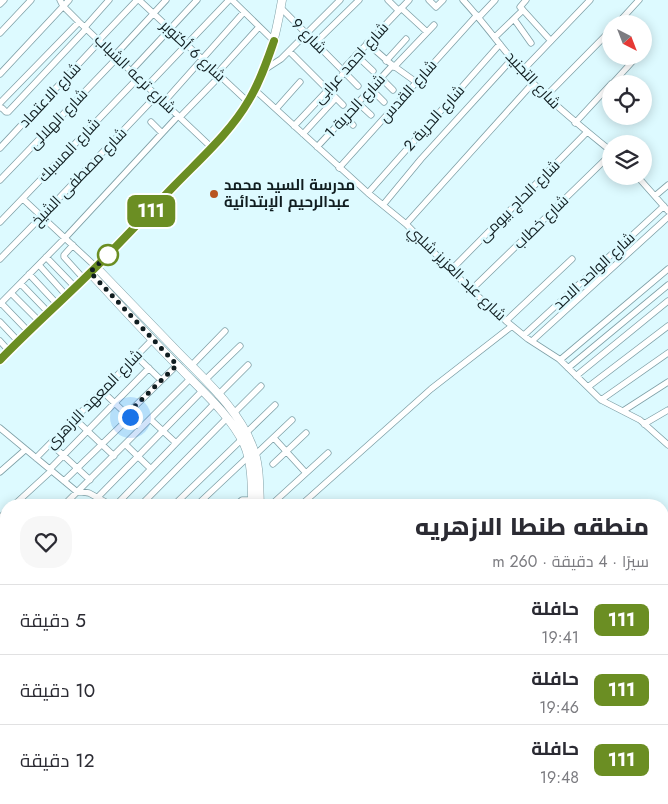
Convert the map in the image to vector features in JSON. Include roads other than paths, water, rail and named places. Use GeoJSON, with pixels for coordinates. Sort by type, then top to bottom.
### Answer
{"type":"FeatureCollection","features":[{"type":"Feature","properties":{"kind":"main road"},"geometry":{"type":"LineString","coordinates":[[0,360],[93,270],[232,124],[248,102],[264,70],[274,41],[282,4]]}},
{"type":"Feature","properties":{"kind":"main road"},"geometry":{"type":"LineString","coordinates":[[93,270],[152,340],[226,418],[257,462],[260,499]]}},
{"type":"Feature","properties":{"kind":"main road"},"geometry":{"type":"LineString","coordinates":[[93,270],[174,348],[234,413],[254,449],[252,456],[252,499]]}},
{"type":"Feature","properties":{"kind":"main road"},"geometry":{"type":"LineString","coordinates":[[167,355],[174,348]]}},
{"type":"Feature","properties":{"kind":"street"},"geometry":{"type":"LineString","coordinates":[[0,4],[4,0]]}},
{"type":"Feature","properties":{"kind":"street"},"geometry":{"type":"LineString","coordinates":[[0,33],[31,0]]}},
{"type":"Feature","properties":{"kind":"street","name":"شارع ترعه الشباب"},"geometry":{"type":"LineString","coordinates":[[60,0],[63,6],[79,22],[212,147]]}},
{"type":"Feature","properties":{"kind":"street"},"geometry":{"type":"LineString","coordinates":[[0,74],[70,0]]}},
{"type":"Feature","properties":{"kind":"street"},"geometry":{"type":"LineString","coordinates":[[0,108],[8,112],[86,28],[109,0]]}},
{"type":"Feature","properties":{"kind":"street","name":"شارع 6 أكتوبر"},"geometry":{"type":"LineString","coordinates":[[138,0],[248,102]]}},
{"type":"Feature","properties":{"kind":"street","name":"شارع الاعتماد"},"geometry":{"type":"LineString","coordinates":[[0,148],[138,0]]}},
{"type":"Feature","properties":{"kind":"street","name":"شارع الهلالى"},"geometry":{"type":"LineString","coordinates":[[0,178],[116,56],[166,0]]}},
{"type":"Feature","properties":{"kind":"street"},"geometry":{"type":"LineString","coordinates":[[131,71],[197,0]]}},
{"type":"Feature","properties":{"kind":"street"},"geometry":{"type":"LineString","coordinates":[[147,86],[231,0],[274,41]]}},
{"type":"Feature","properties":{"kind":"street"},"geometry":{"type":"LineString","coordinates":[[264,70],[281,59],[340,0]]}},
{"type":"Feature","properties":{"kind":"street"},"geometry":{"type":"LineString","coordinates":[[388,0],[427,32]]}},
{"type":"Feature","properties":{"kind":"street","name":"شارع احمد عرابى"},"geometry":{"type":"LineString","coordinates":[[294,126],[344,72],[346,66],[356,55],[409,0]]}},
{"type":"Feature","properties":{"kind":"street"},"geometry":{"type":"LineString","coordinates":[[429,0],[435,7],[443,0]]}},
{"type":"Feature","properties":{"kind":"street","name":"شارع التجنيد"},"geometry":{"type":"LineString","coordinates":[[463,0],[533,83],[602,145]]}},
{"type":"Feature","properties":{"kind":"street","name":"شارع القدس"},"geometry":{"type":"LineString","coordinates":[[339,168],[416,82],[495,0]]}},
{"type":"Feature","properties":{"kind":"street"},"geometry":{"type":"LineString","coordinates":[[526,0],[520,7],[551,40]]}},
{"type":"Feature","properties":{"kind":"street"},"geometry":{"type":"LineString","coordinates":[[522,71],[590,0]]}},
{"type":"Feature","properties":{"kind":"street"},"geometry":{"type":"LineString","coordinates":[[626,15],[640,0]]}},
{"type":"Feature","properties":{"kind":"street"},"geometry":{"type":"LineString","coordinates":[[315,43],[356,1]]}},
{"type":"Feature","properties":{"kind":"street","name":"شارع 9"},"geometry":{"type":"LineString","coordinates":[[282,4],[306,34],[358,86]]}},
{"type":"Feature","properties":{"kind":"street"},"geometry":{"type":"LineString","coordinates":[[495,37],[523,10]]}},
{"type":"Feature","properties":{"kind":"street"},"geometry":{"type":"LineString","coordinates":[[330,11],[338,20]]}},
{"type":"Feature","properties":{"kind":"street"},"geometry":{"type":"LineString","coordinates":[[164,102],[244,12]]}},
{"type":"Feature","properties":{"kind":"street"},"geometry":{"type":"LineString","coordinates":[[514,19],[532,43]]}},
{"type":"Feature","properties":{"kind":"street"},"geometry":{"type":"LineString","coordinates":[[0,103],[79,22]]}},
{"type":"Feature","properties":{"kind":"street","name":"شارع الحرية 1"},"geometry":{"type":"LineString","coordinates":[[317,147],[381,78],[434,25]]}},
{"type":"Feature","properties":{"kind":"street"},"geometry":{"type":"LineString","coordinates":[[28,331],[1,304],[162,133],[215,81],[223,67],[259,27]]}},
{"type":"Feature","properties":{"kind":"street"},"geometry":{"type":"LineString","coordinates":[[546,96],[602,39]]}},
{"type":"Feature","properties":{"kind":"street"},"geometry":{"type":"LineString","coordinates":[[386,61],[406,40]]}},
{"type":"Feature","properties":{"kind":"street"},"geometry":{"type":"LineString","coordinates":[[367,43],[386,61],[416,82]]}},
{"type":"Feature","properties":{"kind":"street","name":"شارع الحرية 2"},"geometry":{"type":"LineString","coordinates":[[368,193],[500,44]]}},
{"type":"Feature","properties":{"kind":"street"},"geometry":{"type":"LineString","coordinates":[[289,51],[343,105]]}},
{"type":"Feature","properties":{"kind":"street"},"geometry":{"type":"LineString","coordinates":[[356,55],[373,71]]}},
{"type":"Feature","properties":{"kind":"street"},"geometry":{"type":"LineString","coordinates":[[383,205],[421,159],[512,59]]}},
{"type":"Feature","properties":{"kind":"street"},"geometry":{"type":"LineString","coordinates":[[620,75],[629,65]]}},
{"type":"Feature","properties":{"kind":"street","name":"شارع المسبك"},"geometry":{"type":"LineString","coordinates":[[0,222],[138,78]]}},
{"type":"Feature","properties":{"kind":"street"},"geometry":{"type":"LineString","coordinates":[[381,78],[393,90]]}},
{"type":"Feature","properties":{"kind":"street"},"geometry":{"type":"LineString","coordinates":[[276,109],[300,82]]}},
{"type":"Feature","properties":{"kind":"street"},"geometry":{"type":"LineString","coordinates":[[406,224],[533,83]]}},
{"type":"Feature","properties":{"kind":"street"},"geometry":{"type":"LineString","coordinates":[[371,89],[384,102]]}},
{"type":"Feature","properties":{"kind":"street","name":"شارع عبد العزيز شلبي"},"geometry":{"type":"LineString","coordinates":[[255,90],[339,168],[406,224],[471,290],[506,321],[560,360],[601,400],[636,418],[668,444]]}},
{"type":"Feature","properties":{"kind":"street"},"geometry":{"type":"LineString","coordinates":[[576,123],[602,94]]}},
{"type":"Feature","properties":{"kind":"street","name":"شارع مصطفى الشيخ"},"geometry":{"type":"LineString","coordinates":[[0,259],[157,95]]}},
{"type":"Feature","properties":{"kind":"street"},"geometry":{"type":"LineString","coordinates":[[302,134],[336,98]]}},
{"type":"Feature","properties":{"kind":"street"},"geometry":{"type":"LineString","coordinates":[[358,103],[371,115]]}},
{"type":"Feature","properties":{"kind":"street"},"geometry":{"type":"LineString","coordinates":[[345,118],[353,126]]}},
{"type":"Feature","properties":{"kind":"street"},"geometry":{"type":"LineString","coordinates":[[151,122],[162,133]]}},
{"type":"Feature","properties":{"kind":"street","name":"شارع الحاج بيومى"},"geometry":{"type":"LineString","coordinates":[[451,270],[587,132]]}},
{"type":"Feature","properties":{"kind":"street","name":"شارع خطاب"},"geometry":{"type":"LineString","coordinates":[[471,290],[602,162]]}},
{"type":"Feature","properties":{"kind":"street"},"geometry":{"type":"LineString","coordinates":[[645,185],[666,208]]}},
{"type":"Feature","properties":{"kind":"street"},"geometry":{"type":"LineString","coordinates":[[655,196],[668,185]]}},
{"type":"Feature","properties":{"kind":"street"},"geometry":{"type":"LineString","coordinates":[[23,198],[73,245],[93,270]]}},
{"type":"Feature","properties":{"kind":"street","name":"شارع الواحد الاحد"},"geometry":{"type":"LineString","coordinates":[[524,335],[666,208]]}},
{"type":"Feature","properties":{"kind":"street"},"geometry":{"type":"LineString","coordinates":[[532,341],[668,218]]}},
{"type":"Feature","properties":{"kind":"street"},"geometry":{"type":"LineString","coordinates":[[73,245],[64,257],[84,279]]}},
{"type":"Feature","properties":{"kind":"street"},"geometry":{"type":"LineString","coordinates":[[46,257],[75,287]]}},
{"type":"Feature","properties":{"kind":"street"},"geometry":{"type":"LineString","coordinates":[[506,321],[572,259]]}},
{"type":"Feature","properties":{"kind":"street"},"geometry":{"type":"LineString","coordinates":[[39,264],[66,295]]}},
{"type":"Feature","properties":{"kind":"street"},"geometry":{"type":"LineString","coordinates":[[560,360],[668,269]]}},
{"type":"Feature","properties":{"kind":"street"},"geometry":{"type":"LineString","coordinates":[[29,274],[57,304]]}},
{"type":"Feature","properties":{"kind":"street"},"geometry":{"type":"LineString","coordinates":[[20,284],[48,312]]}},
{"type":"Feature","properties":{"kind":"street"},"geometry":{"type":"LineString","coordinates":[[568,368],[668,284]]}},
{"type":"Feature","properties":{"kind":"street"},"geometry":{"type":"LineString","coordinates":[[11,293],[39,321]]}},
{"type":"Feature","properties":{"kind":"street"},"geometry":{"type":"LineString","coordinates":[[576,376],[668,301]]}},
{"type":"Feature","properties":{"kind":"street"},"geometry":{"type":"LineString","coordinates":[[0,322],[18,341]]}},
{"type":"Feature","properties":{"kind":"street"},"geometry":{"type":"LineString","coordinates":[[308,499],[431,390],[512,326]]}},
{"type":"Feature","properties":{"kind":"street"},"geometry":{"type":"LineString","coordinates":[[588,387],[668,326]]}},
{"type":"Feature","properties":{"kind":"street"},"geometry":{"type":"LineString","coordinates":[[191,366],[225,331]]}},
{"type":"Feature","properties":{"kind":"street","name":"شارع المعهد الازهرى"},"geometry":{"type":"LineString","coordinates":[[36,458],[152,340]]}},
{"type":"Feature","properties":{"kind":"street"},"geometry":{"type":"LineString","coordinates":[[0,342],[9,351]]}},
{"type":"Feature","properties":{"kind":"street"},"geometry":{"type":"LineString","coordinates":[[205,380],[240,346]]}},
{"type":"Feature","properties":{"kind":"street"},"geometry":{"type":"LineString","coordinates":[[601,400],[668,353]]}},
{"type":"Feature","properties":{"kind":"street"},"geometry":{"type":"LineString","coordinates":[[136,356],[161,380]]}},
{"type":"Feature","properties":{"kind":"street"},"geometry":{"type":"LineString","coordinates":[[64,481],[177,365]]}},
{"type":"Feature","properties":{"kind":"street"},"geometry":{"type":"LineString","coordinates":[[218,395],[248,365]]}},
{"type":"Feature","properties":{"kind":"street"},"geometry":{"type":"LineString","coordinates":[[20,499],[51,470],[149,368]]}},
{"type":"Feature","properties":{"kind":"street"},"geometry":{"type":"LineString","coordinates":[[70,499],[190,379]]}},
{"type":"Feature","properties":{"kind":"street"},"geometry":{"type":"LineString","coordinates":[[623,412],[668,382]]}},
{"type":"Feature","properties":{"kind":"street"},"geometry":{"type":"LineString","coordinates":[[234,413],[261,386]]}},
{"type":"Feature","properties":{"kind":"street"},"geometry":{"type":"LineString","coordinates":[[102,391],[141,428]]}},
{"type":"Feature","properties":{"kind":"street"},"geometry":{"type":"LineString","coordinates":[[0,428],[78,492],[88,493],[97,498],[202,392]]}},
{"type":"Feature","properties":{"kind":"street"},"geometry":{"type":"LineString","coordinates":[[122,499],[214,404]]}},
{"type":"Feature","properties":{"kind":"street"},"geometry":{"type":"LineString","coordinates":[[246,432],[275,405]]}},
{"type":"Feature","properties":{"kind":"street"},"geometry":{"type":"LineString","coordinates":[[644,424],[668,410]]}},
{"type":"Feature","properties":{"kind":"street"},"geometry":{"type":"LineString","coordinates":[[147,499],[226,418]]}},
{"type":"Feature","properties":{"kind":"street"},"geometry":{"type":"LineString","coordinates":[[75,419],[114,456]]}},
{"type":"Feature","properties":{"kind":"street"},"geometry":{"type":"LineString","coordinates":[[150,419],[176,443]]}},
{"type":"Feature","properties":{"kind":"street"},"geometry":{"type":"LineString","coordinates":[[204,499],[292,420]]}},
{"type":"Feature","properties":{"kind":"street"},"geometry":{"type":"LineString","coordinates":[[273,464],[306,433]]}},
{"type":"Feature","properties":{"kind":"street"},"geometry":{"type":"LineString","coordinates":[[274,438],[306,472]]}},
{"type":"Feature","properties":{"kind":"street"},"geometry":{"type":"LineString","coordinates":[[180,499],[242,440]]}},
{"type":"Feature","properties":{"kind":"street"},"geometry":{"type":"LineString","coordinates":[[50,444],[90,480]]}},
{"type":"Feature","properties":{"kind":"street"},"geometry":{"type":"LineString","coordinates":[[125,444],[151,469]]}},
{"type":"Feature","properties":{"kind":"street"},"geometry":{"type":"LineString","coordinates":[[0,472],[25,450]]}},
{"type":"Feature","properties":{"kind":"street"},"geometry":{"type":"LineString","coordinates":[[277,499],[328,452]]}},
{"type":"Feature","properties":{"kind":"place","name":"مدرسة السيد محمد عبدالرحيم الإبتدائية"},"geometry":{"type":"Point","coordinates":[214,194]}}]}
